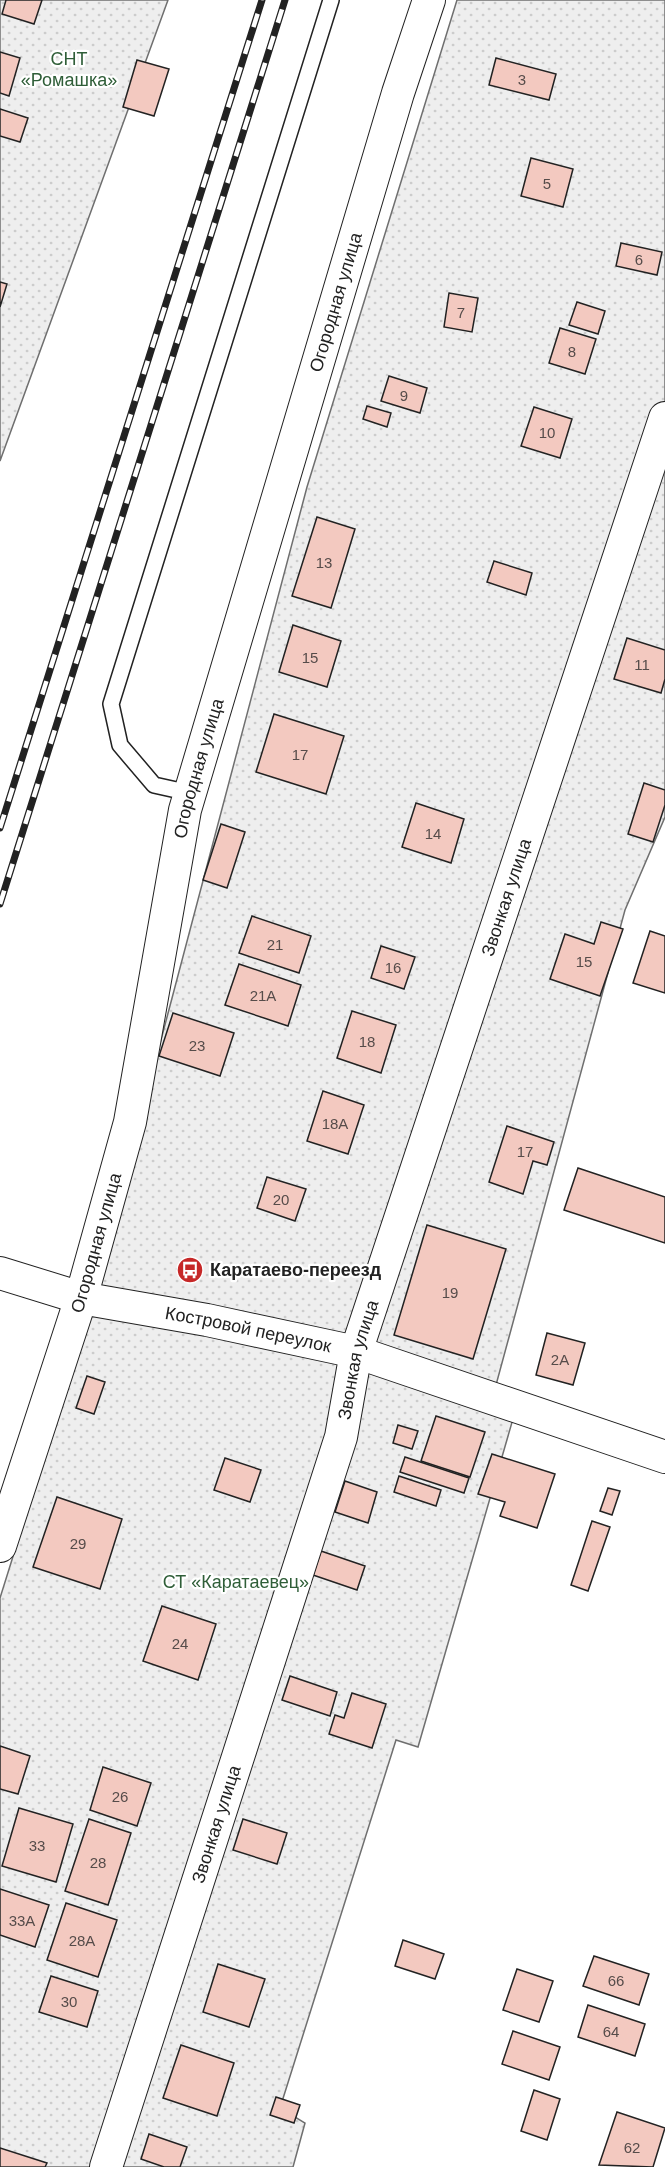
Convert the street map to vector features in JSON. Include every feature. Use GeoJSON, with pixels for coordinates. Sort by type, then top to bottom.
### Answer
{"type":"FeatureCollection","features":[{"type":"Feature","properties":{"kind":"street","name":"Огородная улица"},"geometry":{"type":"LineString","coordinates":[[0,1546],[81,1298],[130,1122],[185,810],[394,104],[429,0]]}},
{"type":"Feature","properties":{"kind":"street","name":"Звонкая улица"},"geometry":{"type":"LineString","coordinates":[[106,2167],[341,1437],[356,1352],[665,418]]}},
{"type":"Feature","properties":{"kind":"street","name":"Костровой переулок"},"geometry":{"type":"LineString","coordinates":[[0,1273],[81,1298],[207,1320],[356,1352],[665,1457]]}},
{"type":"Feature","properties":{"kind":"lane"},"geometry":{"type":"LineString","coordinates":[[190,793],[154,785],[120,745],[111,704],[331,0]]}},
{"type":"Feature","properties":{"kind":"green space","name":"СНТ «Ромашка»"},"geometry":{"type":"Polygon","coordinates":[[[0,0],[168,0],[0,461],[0,0]]]}},
{"type":"Feature","properties":{"kind":"green space","name":"СТ «Каратаевец»"},"geometry":{"type":"Polygon","coordinates":[[[457,0],[665,0],[665,817],[625,910],[493,1396],[517,1405],[418,1747],[396,1740],[280,2108],[305,2123],[293,2167],[0,2167],[0,1598],[87,1320],[307,487],[457,0]]]}},
{"type":"Feature","properties":{"kind":"building"},"geometry":{"type":"Polygon","coordinates":[[[6,0],[42,0],[34,24],[2,14],[6,0]]]}},
{"type":"Feature","properties":{"kind":"building"},"geometry":{"type":"Polygon","coordinates":[[[0,52],[20,58],[9,96],[0,93],[0,52]]]}},
{"type":"Feature","properties":{"kind":"building"},"geometry":{"type":"Polygon","coordinates":[[[496,58],[556,74],[549,100],[489,85],[496,58]]]}},
{"type":"Feature","properties":{"kind":"building"},"geometry":{"type":"Polygon","coordinates":[[[137,60],[169,69],[154,116],[123,107],[137,60]]]}},
{"type":"Feature","properties":{"kind":"building"},"geometry":{"type":"Polygon","coordinates":[[[0,109],[28,118],[20,142],[0,136],[0,109]]]}},
{"type":"Feature","properties":{"kind":"building"},"geometry":{"type":"Polygon","coordinates":[[[531,158],[573,169],[563,207],[521,196],[531,158]]]}},
{"type":"Feature","properties":{"kind":"building"},"geometry":{"type":"Polygon","coordinates":[[[621,243],[662,252],[657,275],[616,266],[621,243]]]}},
{"type":"Feature","properties":{"kind":"building"},"geometry":{"type":"Polygon","coordinates":[[[0,282],[7,284],[0,307],[0,282]]]}},
{"type":"Feature","properties":{"kind":"building"},"geometry":{"type":"Polygon","coordinates":[[[449,293],[478,298],[472,332],[444,327],[449,293]]]}},
{"type":"Feature","properties":{"kind":"building"},"geometry":{"type":"Polygon","coordinates":[[[577,302],[605,311],[598,334],[569,325],[577,302]]]}},
{"type":"Feature","properties":{"kind":"building"},"geometry":{"type":"Polygon","coordinates":[[[560,328],[596,339],[585,374],[549,363],[560,328]]]}},
{"type":"Feature","properties":{"kind":"building"},"geometry":{"type":"Polygon","coordinates":[[[389,376],[427,388],[420,413],[381,401],[389,376]]]}},
{"type":"Feature","properties":{"kind":"building"},"geometry":{"type":"Polygon","coordinates":[[[367,406],[391,413],[387,427],[363,419],[367,406]]]}},
{"type":"Feature","properties":{"kind":"building"},"geometry":{"type":"Polygon","coordinates":[[[534,407],[572,419],[560,458],[521,446],[534,407]]]}},
{"type":"Feature","properties":{"kind":"building"},"geometry":{"type":"Polygon","coordinates":[[[317,517],[355,529],[331,608],[292,596],[317,517]]]}},
{"type":"Feature","properties":{"kind":"building"},"geometry":{"type":"Polygon","coordinates":[[[494,561],[532,573],[526,595],[487,582],[494,561]]]}},
{"type":"Feature","properties":{"kind":"building"},"geometry":{"type":"Polygon","coordinates":[[[293,625],[341,641],[327,687],[279,672],[293,625]]]}},
{"type":"Feature","properties":{"kind":"building"},"geometry":{"type":"Polygon","coordinates":[[[627,638],[665,650],[665,679],[661,693],[614,679],[627,638]]]}},
{"type":"Feature","properties":{"kind":"building"},"geometry":{"type":"Polygon","coordinates":[[[274,714],[344,736],[326,794],[256,772],[274,714]]]}},
{"type":"Feature","properties":{"kind":"building"},"geometry":{"type":"Polygon","coordinates":[[[644,783],[665,790],[665,805],[653,842],[628,834],[644,783]]]}},
{"type":"Feature","properties":{"kind":"building"},"geometry":{"type":"Polygon","coordinates":[[[416,803],[464,819],[451,863],[402,847],[416,803]]]}},
{"type":"Feature","properties":{"kind":"building"},"geometry":{"type":"Polygon","coordinates":[[[221,824],[245,832],[227,888],[203,880],[221,824]]]}},
{"type":"Feature","properties":{"kind":"building"},"geometry":{"type":"Polygon","coordinates":[[[252,916],[311,936],[299,973],[239,953],[252,916]]]}},
{"type":"Feature","properties":{"kind":"building"},"geometry":{"type":"Polygon","coordinates":[[[601,922],[623,929],[600,996],[550,979],[565,934],[594,944],[601,922]]]}},
{"type":"Feature","properties":{"kind":"building"},"geometry":{"type":"Polygon","coordinates":[[[650,931],[665,936],[665,993],[633,983],[650,931]]]}},
{"type":"Feature","properties":{"kind":"building"},"geometry":{"type":"Polygon","coordinates":[[[381,946],[415,957],[404,989],[371,978],[381,946]]]}},
{"type":"Feature","properties":{"kind":"building"},"geometry":{"type":"Polygon","coordinates":[[[239,964],[301,985],[288,1026],[225,1005],[239,964]]]}},
{"type":"Feature","properties":{"kind":"building"},"geometry":{"type":"Polygon","coordinates":[[[352,1011],[396,1025],[381,1073],[337,1058],[352,1011]]]}},
{"type":"Feature","properties":{"kind":"building"},"geometry":{"type":"Polygon","coordinates":[[[173,1013],[234,1033],[220,1076],[159,1056],[173,1013]]]}},
{"type":"Feature","properties":{"kind":"building"},"geometry":{"type":"Polygon","coordinates":[[[323,1091],[364,1105],[348,1154],[307,1141],[323,1091]]]}},
{"type":"Feature","properties":{"kind":"building"},"geometry":{"type":"Polygon","coordinates":[[[507,1126],[554,1142],[547,1165],[533,1161],[523,1194],[489,1182],[507,1126]]]}},
{"type":"Feature","properties":{"kind":"building"},"geometry":{"type":"Polygon","coordinates":[[[578,1168],[665,1197],[665,1243],[564,1210],[578,1168]]]}},
{"type":"Feature","properties":{"kind":"building"},"geometry":{"type":"Polygon","coordinates":[[[267,1177],[306,1189],[295,1221],[257,1208],[267,1177]]]}},
{"type":"Feature","properties":{"kind":"building"},"geometry":{"type":"Polygon","coordinates":[[[427,1225],[506,1249],[473,1359],[394,1335],[427,1225]]]}},
{"type":"Feature","properties":{"kind":"building"},"geometry":{"type":"Polygon","coordinates":[[[547,1333],[585,1343],[573,1385],[536,1375],[547,1333]]]}},
{"type":"Feature","properties":{"kind":"building"},"geometry":{"type":"Polygon","coordinates":[[[87,1376],[105,1382],[94,1414],[76,1408],[87,1376]]]}},
{"type":"Feature","properties":{"kind":"building"},"geometry":{"type":"Polygon","coordinates":[[[436,1416],[485,1432],[470,1477],[421,1461],[436,1416]]]}},
{"type":"Feature","properties":{"kind":"building"},"geometry":{"type":"Polygon","coordinates":[[[398,1425],[418,1431],[412,1449],[393,1443],[398,1425]]]}},
{"type":"Feature","properties":{"kind":"building"},"geometry":{"type":"Polygon","coordinates":[[[492,1454],[555,1474],[537,1528],[500,1516],[505,1502],[478,1494],[492,1454]]]}},
{"type":"Feature","properties":{"kind":"building"},"geometry":{"type":"Polygon","coordinates":[[[405,1457],[469,1478],[464,1493],[400,1472],[405,1457]]]}},
{"type":"Feature","properties":{"kind":"building"},"geometry":{"type":"Polygon","coordinates":[[[225,1458],[261,1470],[250,1502],[214,1490],[225,1458]]]}},
{"type":"Feature","properties":{"kind":"building"},"geometry":{"type":"Polygon","coordinates":[[[399,1476],[441,1490],[436,1506],[394,1492],[399,1476]]]}},
{"type":"Feature","properties":{"kind":"building"},"geometry":{"type":"Polygon","coordinates":[[[345,1481],[377,1492],[368,1523],[335,1512],[345,1481]]]}},
{"type":"Feature","properties":{"kind":"building"},"geometry":{"type":"Polygon","coordinates":[[[608,1488],[620,1491],[612,1515],[600,1511],[608,1488]]]}},
{"type":"Feature","properties":{"kind":"building"},"geometry":{"type":"Polygon","coordinates":[[[57,1497],[122,1519],[100,1589],[33,1567],[57,1497]]]}},
{"type":"Feature","properties":{"kind":"building"},"geometry":{"type":"Polygon","coordinates":[[[592,1521],[610,1527],[588,1591],[571,1585],[592,1521]]]}},
{"type":"Feature","properties":{"kind":"building"},"geometry":{"type":"Polygon","coordinates":[[[321,1551],[365,1566],[357,1590],[313,1575],[321,1551]]]}},
{"type":"Feature","properties":{"kind":"building"},"geometry":{"type":"Polygon","coordinates":[[[162,1606],[216,1624],[198,1680],[143,1661],[162,1606]]]}},
{"type":"Feature","properties":{"kind":"building"},"geometry":{"type":"Polygon","coordinates":[[[290,1676],[337,1692],[330,1716],[282,1700],[290,1676]]]}},
{"type":"Feature","properties":{"kind":"building"},"geometry":{"type":"Polygon","coordinates":[[[352,1693],[386,1704],[372,1748],[329,1734],[335,1715],[344,1718],[352,1693]]]}},
{"type":"Feature","properties":{"kind":"building"},"geometry":{"type":"Polygon","coordinates":[[[0,1746],[30,1756],[18,1794],[0,1789],[0,1746]]]}},
{"type":"Feature","properties":{"kind":"building"},"geometry":{"type":"Polygon","coordinates":[[[103,1767],[151,1783],[137,1826],[90,1810],[103,1767]]]}},
{"type":"Feature","properties":{"kind":"building"},"geometry":{"type":"Polygon","coordinates":[[[19,1808],[73,1824],[56,1882],[2,1866],[19,1808]]]}},
{"type":"Feature","properties":{"kind":"building"},"geometry":{"type":"Polygon","coordinates":[[[89,1819],[131,1833],[108,1905],[65,1891],[89,1819]]]}},
{"type":"Feature","properties":{"kind":"building"},"geometry":{"type":"Polygon","coordinates":[[[243,1819],[287,1833],[277,1864],[233,1850],[243,1819]]]}},
{"type":"Feature","properties":{"kind":"building"},"geometry":{"type":"Polygon","coordinates":[[[0,1889],[49,1905],[35,1947],[0,1935],[0,1889]]]}},
{"type":"Feature","properties":{"kind":"building"},"geometry":{"type":"Polygon","coordinates":[[[66,1903],[117,1920],[98,1977],[47,1960],[66,1903]]]}},
{"type":"Feature","properties":{"kind":"building"},"geometry":{"type":"Polygon","coordinates":[[[403,1940],[444,1954],[435,1979],[395,1966],[403,1940]]]}},
{"type":"Feature","properties":{"kind":"building"},"geometry":{"type":"Polygon","coordinates":[[[594,1956],[649,1974],[639,2005],[583,1986],[594,1956]]]}},
{"type":"Feature","properties":{"kind":"building"},"geometry":{"type":"Polygon","coordinates":[[[218,1964],[265,1979],[249,2027],[203,2012],[218,1964]]]}},
{"type":"Feature","properties":{"kind":"building"},"geometry":{"type":"Polygon","coordinates":[[[517,1969],[553,1981],[539,2022],[503,2010],[517,1969]]]}},
{"type":"Feature","properties":{"kind":"building"},"geometry":{"type":"Polygon","coordinates":[[[51,1976],[98,1991],[87,2027],[39,2012],[51,1976]]]}},
{"type":"Feature","properties":{"kind":"building"},"geometry":{"type":"Polygon","coordinates":[[[588,2005],[645,2024],[635,2056],[578,2037],[588,2005]]]}},
{"type":"Feature","properties":{"kind":"building"},"geometry":{"type":"Polygon","coordinates":[[[513,2031],[560,2047],[549,2080],[502,2064],[513,2031]]]}},
{"type":"Feature","properties":{"kind":"building"},"geometry":{"type":"Polygon","coordinates":[[[181,2045],[234,2063],[217,2116],[163,2098],[181,2045]]]}},
{"type":"Feature","properties":{"kind":"building"},"geometry":{"type":"Polygon","coordinates":[[[534,2090],[560,2099],[547,2140],[521,2131],[534,2090]]]}},
{"type":"Feature","properties":{"kind":"building"},"geometry":{"type":"Polygon","coordinates":[[[276,2097],[300,2105],[294,2123],[270,2115],[276,2097]]]}},
{"type":"Feature","properties":{"kind":"building"},"geometry":{"type":"Polygon","coordinates":[[[617,2112],[665,2128],[653,2167],[599,2165],[617,2112]]]}},
{"type":"Feature","properties":{"kind":"building"},"geometry":{"type":"Polygon","coordinates":[[[149,2134],[187,2147],[180,2167],[164,2167],[141,2159],[149,2134]]]}},
{"type":"Feature","properties":{"kind":"building"},"geometry":{"type":"Polygon","coordinates":[[[0,2148],[47,2163],[45,2167],[0,2167],[0,2148]]]}},
{"type":"Feature","properties":{"kind":"railway"},"geometry":{"type":"LineString","coordinates":[[0,828],[262,0]]}},
{"type":"Feature","properties":{"kind":"railway"},"geometry":{"type":"LineString","coordinates":[[0,904],[285,0]]}},
{"type":"Feature","properties":{"kind":"place","name":"Каратаево-переезд"},"geometry":{"type":"Point","coordinates":[190,1270]}}]}
